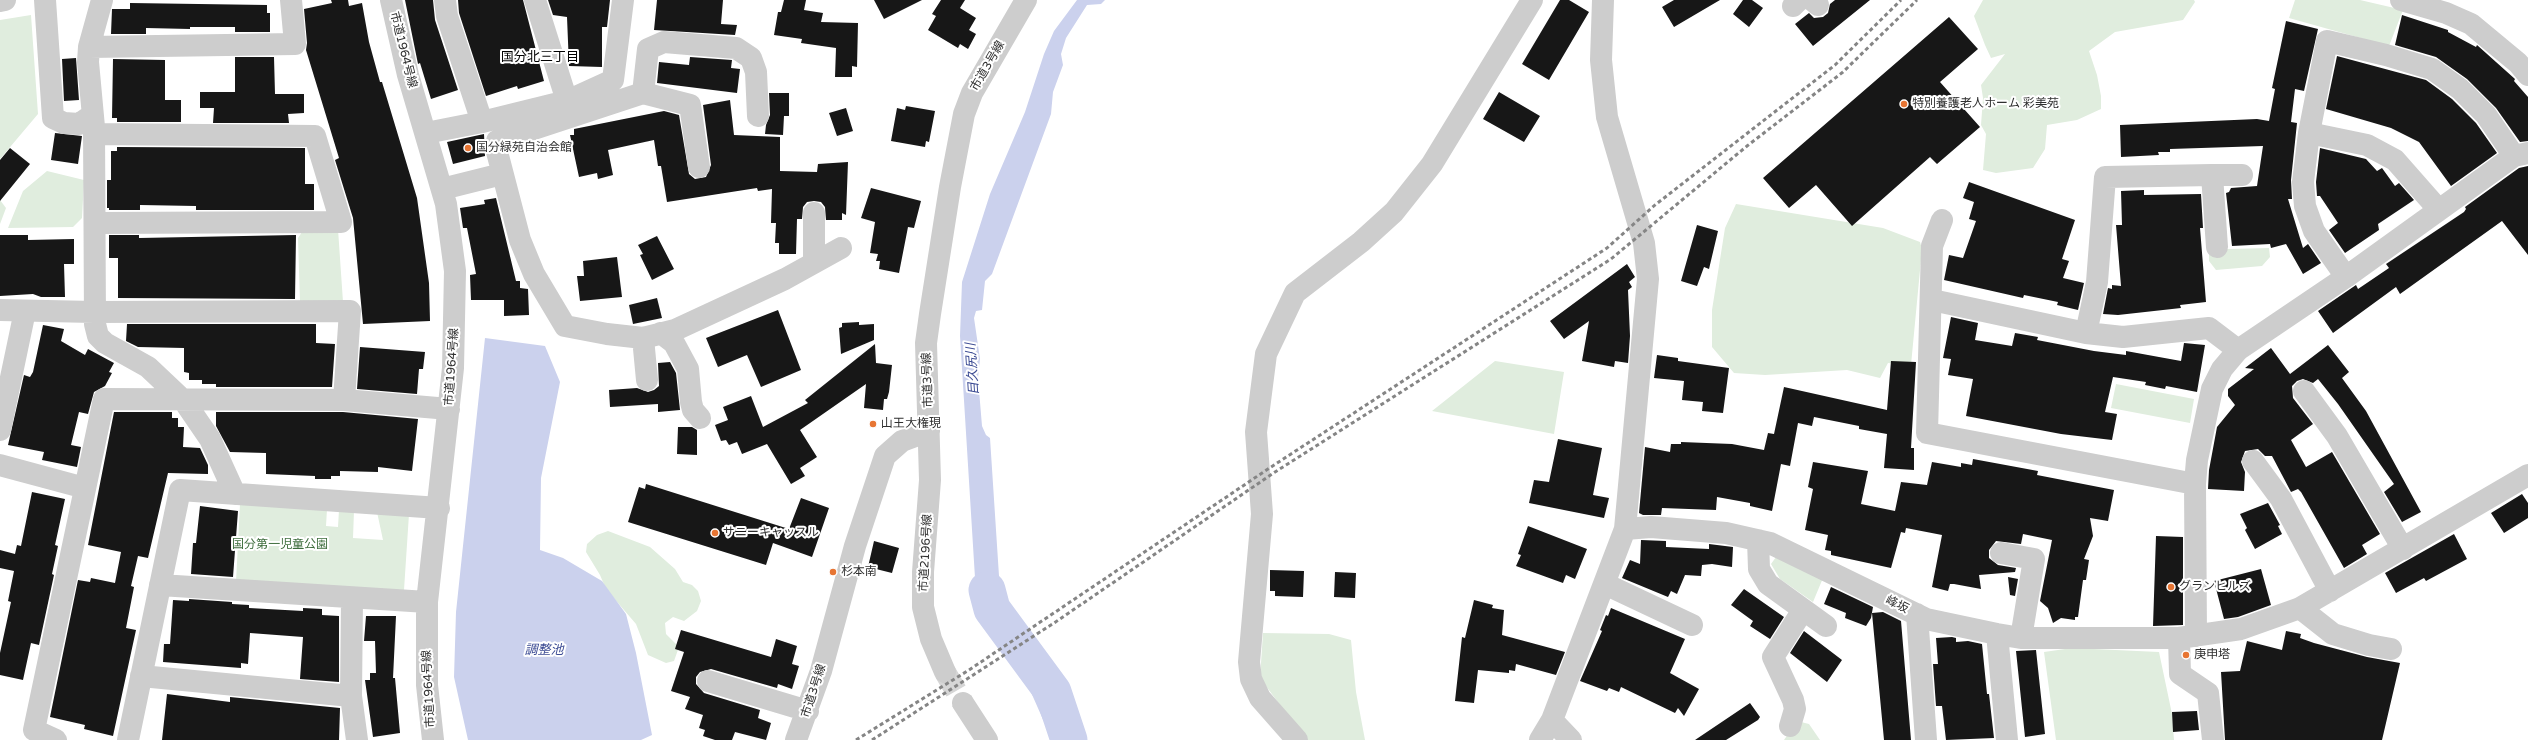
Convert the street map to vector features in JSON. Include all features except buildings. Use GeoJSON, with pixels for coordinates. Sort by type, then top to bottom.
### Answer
{"type":"FeatureCollection","features":[{"type":"Feature","properties":{"kind":"street"},"geometry":{"type":"LineString","coordinates":[[0,1],[5,0]]}},
{"type":"Feature","properties":{"kind":"street"},"geometry":{"type":"LineString","coordinates":[[45,0],[53,118],[64,123],[315,136],[341,222],[95,223]]}},
{"type":"Feature","properties":{"kind":"street"},"geometry":{"type":"LineString","coordinates":[[102,0],[89,47],[93,124],[95,223],[94,312],[98,336],[105,343],[148,367],[184,401],[210,439],[234,494]]}},
{"type":"Feature","properties":{"kind":"street"},"geometry":{"type":"LineString","coordinates":[[89,47],[295,44],[291,0]]}},
{"type":"Feature","properties":{"kind":"street","name":"市道1964号線"},"geometry":{"type":"LineString","coordinates":[[392,0],[408,75],[442,189],[455,271],[455,329],[449,409],[439,508],[427,602],[427,685],[433,740]]}},
{"type":"Feature","properties":{"kind":"street"},"geometry":{"type":"LineString","coordinates":[[445,0],[447,16],[482,122]]}},
{"type":"Feature","properties":{"kind":"street"},"geometry":{"type":"LineString","coordinates":[[535,0],[567,101]]}},
{"type":"Feature","properties":{"kind":"street"},"geometry":{"type":"LineString","coordinates":[[426,133],[482,122],[567,101],[613,80],[623,0]]}},
{"type":"Feature","properties":{"kind":"street","name":"市道3号線"},"geometry":{"type":"LineString","coordinates":[[796,740],[808,711],[855,546],[886,456],[902,441],[929,431],[926,343],[959,134],[972,93],[1026,0]]}},
{"type":"Feature","properties":{"kind":"street"},"geometry":{"type":"LineString","coordinates":[[1297,740],[1260,698],[1251,679],[1249,662],[1262,514],[1256,432],[1266,354],[1295,293],[1361,242],[1394,212],[1432,164],[1532,0]]}},
{"type":"Feature","properties":{"kind":"street"},"geometry":{"type":"LineString","coordinates":[[1540,740],[1552,720],[1625,529],[1648,279],[1644,243],[1607,117],[1600,60],[1603,0]]}},
{"type":"Feature","properties":{"kind":"street"},"geometry":{"type":"LineString","coordinates":[[2401,0],[2446,13],[2471,24],[2518,63],[2528,75]]}},
{"type":"Feature","properties":{"kind":"street"},"geometry":{"type":"LineString","coordinates":[[2213,740],[2208,693],[2180,674],[2188,637],[2197,460],[2212,389],[2222,369],[2238,350],[2346,277],[2439,210],[2521,154],[2460,89],[2432,69],[2386,55],[2327,41],[2309,133],[2302,182],[2305,206],[2314,231],[2346,277]]}},
{"type":"Feature","properties":{"kind":"street"},"geometry":{"type":"LineString","coordinates":[[643,93],[648,49],[664,42],[736,48],[751,58],[756,72],[758,116]]}},
{"type":"Feature","properties":{"kind":"street"},"geometry":{"type":"LineString","coordinates":[[699,167],[690,104],[643,93],[497,141],[496,148],[502,174],[520,240],[534,274],[565,326],[607,334],[652,335],[675,330],[785,279],[814,261],[841,248]]}},
{"type":"Feature","properties":{"kind":"street"},"geometry":{"type":"LineString","coordinates":[[2309,133],[2367,145],[2395,160],[2439,210]]}},
{"type":"Feature","properties":{"kind":"street"},"geometry":{"type":"LineString","coordinates":[[442,189],[502,174]]}},
{"type":"Feature","properties":{"kind":"street"},"geometry":{"type":"LineString","coordinates":[[2212,175],[2217,247]]}},
{"type":"Feature","properties":{"kind":"street"},"geometry":{"type":"LineString","coordinates":[[2086,333],[2097,282],[2105,177],[2242,175]]}},
{"type":"Feature","properties":{"kind":"street"},"geometry":{"type":"LineString","coordinates":[[814,213],[814,261]]}},
{"type":"Feature","properties":{"kind":"street"},"geometry":{"type":"LineString","coordinates":[[1942,220],[1932,246],[1932,300],[1927,433],[2195,484]]}},
{"type":"Feature","properties":{"kind":"street"},"geometry":{"type":"LineString","coordinates":[[1932,300],[2086,333],[2123,337],[2209,328],[2238,350]]}},
{"type":"Feature","properties":{"kind":"street"},"geometry":{"type":"LineString","coordinates":[[0,310],[94,312],[350,311],[344,400]]}},
{"type":"Feature","properties":{"kind":"street"},"geometry":{"type":"LineString","coordinates":[[0,430],[25,311]]}},
{"type":"Feature","properties":{"kind":"street"},"geometry":{"type":"LineString","coordinates":[[647,380],[652,335]]}},
{"type":"Feature","properties":{"kind":"street"},"geometry":{"type":"LineString","coordinates":[[652,335],[674,343],[688,369],[691,402],[693,410],[700,418]]}},
{"type":"Feature","properties":{"kind":"street"},"geometry":{"type":"LineString","coordinates":[[2304,391],[2337,436],[2403,549]]}},
{"type":"Feature","properties":{"kind":"street"},"geometry":{"type":"LineString","coordinates":[[56,740],[34,730],[104,399],[184,401],[344,400],[449,409]]}},
{"type":"Feature","properties":{"kind":"street","name":"市道2196号線"},"geometry":{"type":"LineString","coordinates":[[929,431],[930,480],[922,572],[923,607],[931,639],[945,672]]}},
{"type":"Feature","properties":{"kind":"street"},"geometry":{"type":"LineString","coordinates":[[2253,461],[2282,499],[2330,590]]}},
{"type":"Feature","properties":{"kind":"street"},"geometry":{"type":"LineString","coordinates":[[0,465],[85,488]]}},
{"type":"Feature","properties":{"kind":"street","name":"峰坂"},"geometry":{"type":"LineString","coordinates":[[1625,529],[1651,527],[1726,534],[1770,543],[1926,619],[1997,634],[2021,638],[2188,637],[2241,629],[2300,608],[2525,481]]}},
{"type":"Feature","properties":{"kind":"street"},"geometry":{"type":"LineString","coordinates":[[128,740],[180,490],[439,508]]}},
{"type":"Feature","properties":{"kind":"street"},"geometry":{"type":"LineString","coordinates":[[1758,540],[1758,560],[1762,577],[1768,584],[1826,626]]}},
{"type":"Feature","properties":{"kind":"street"},"geometry":{"type":"LineString","coordinates":[[2001,553],[2034,559],[2021,638]]}},
{"type":"Feature","properties":{"kind":"street"},"geometry":{"type":"LineString","coordinates":[[1605,584],[1692,624]]}},
{"type":"Feature","properties":{"kind":"street"},"geometry":{"type":"LineString","coordinates":[[160,585],[427,602]]}},
{"type":"Feature","properties":{"kind":"street"},"geometry":{"type":"LineString","coordinates":[[352,598],[351,696],[357,740]]}},
{"type":"Feature","properties":{"kind":"street"},"geometry":{"type":"LineString","coordinates":[[2300,608],[2333,634],[2369,645],[2391,649]]}},
{"type":"Feature","properties":{"kind":"street"},"geometry":{"type":"LineString","coordinates":[[1790,726],[1794,713],[1793,700],[1773,657],[1803,610]]}},
{"type":"Feature","properties":{"kind":"street"},"geometry":{"type":"LineString","coordinates":[[1917,614],[1926,740]]}},
{"type":"Feature","properties":{"kind":"street"},"geometry":{"type":"LineString","coordinates":[[1997,634],[2008,740]]}},
{"type":"Feature","properties":{"kind":"street"},"geometry":{"type":"LineString","coordinates":[[141,676],[351,696]]}},
{"type":"Feature","properties":{"kind":"street"},"geometry":{"type":"LineString","coordinates":[[708,681],[808,711]]}},
{"type":"Feature","properties":{"kind":"street"},"geometry":{"type":"LineString","coordinates":[[963,703],[987,740]]}},
{"type":"Feature","properties":{"kind":"street"},"geometry":{"type":"LineString","coordinates":[[1552,720],[1571,740]]}},
{"type":"Feature","properties":{"kind":"green space"},"geometry":{"type":"Polygon","coordinates":[[[1983,0],[2194,0],[2195,2],[2183,20],[2115,32],[2089,51],[2097,75],[2101,96],[2101,109],[2077,120],[2047,125],[2045,149],[2033,168],[1996,173],[1983,170],[1986,134],[1981,125],[1983,98],[1981,85],[2005,54],[1991,58],[1985,45],[1974,16],[1983,0]]]}},
{"type":"Feature","properties":{"kind":"green space"},"geometry":{"type":"Polygon","coordinates":[[[2295,0],[2360,0],[2403,10],[2389,46],[2289,18],[2295,0]]]}},
{"type":"Feature","properties":{"kind":"green space"},"geometry":{"type":"Polygon","coordinates":[[[31,15],[38,114],[0,159],[0,20],[31,15]]]}},
{"type":"Feature","properties":{"kind":"green space"},"geometry":{"type":"Polygon","coordinates":[[[47,171],[84,180],[82,218],[73,227],[8,228],[23,191],[47,171]]]}},
{"type":"Feature","properties":{"kind":"green space"},"geometry":{"type":"Polygon","coordinates":[[[0,200],[6,208],[0,224],[0,200]]]}},
{"type":"Feature","properties":{"kind":"green space"},"geometry":{"type":"Polygon","coordinates":[[[1736,204],[1883,228],[1920,242],[1922,249],[1911,365],[1888,363],[1880,378],[1847,370],[1765,375],[1734,373],[1712,347],[1712,310],[1725,228],[1736,204]]]}},
{"type":"Feature","properties":{"kind":"green space"},"geometry":{"type":"Polygon","coordinates":[[[304,229],[338,229],[343,302],[300,302],[298,238],[304,229]]]}},
{"type":"Feature","properties":{"kind":"green space"},"geometry":{"type":"Polygon","coordinates":[[[2217,247],[2228,249],[2269,248],[2270,257],[2262,266],[2216,270],[2209,261],[2209,253],[2217,247]]]}},
{"type":"Feature","properties":{"kind":"green space"},"geometry":{"type":"Polygon","coordinates":[[[1495,361],[1564,372],[1554,434],[1432,411],[1495,361]]]}},
{"type":"Feature","properties":{"kind":"green space"},"geometry":{"type":"Polygon","coordinates":[[[2116,384],[2194,399],[2190,423],[2111,408],[2116,384]]]}},
{"type":"Feature","properties":{"kind":"green space","name":"国分第一児童公園"},"geometry":{"type":"Polygon","coordinates":[[[240,504],[327,509],[326,526],[338,527],[339,510],[354,511],[353,538],[383,540],[377,512],[409,514],[404,590],[236,582],[240,504]]]}},
{"type":"Feature","properties":{"kind":"green space"},"geometry":{"type":"Polygon","coordinates":[[[608,531],[650,547],[675,569],[683,582],[692,585],[698,591],[701,601],[697,611],[684,621],[673,617],[665,623],[666,634],[679,647],[674,661],[666,663],[648,655],[636,624],[606,589],[600,575],[586,552],[587,544],[597,535],[608,531]]]}},
{"type":"Feature","properties":{"kind":"green space"},"geometry":{"type":"Polygon","coordinates":[[[1776,557],[1823,578],[1813,602],[1780,579],[1771,564],[1776,557]]]}},
{"type":"Feature","properties":{"kind":"green space"},"geometry":{"type":"Polygon","coordinates":[[[1263,633],[1329,634],[1351,640],[1356,692],[1365,740],[1306,740],[1260,678],[1263,633]]]}},
{"type":"Feature","properties":{"kind":"green space"},"geometry":{"type":"Polygon","coordinates":[[[2072,648],[2159,652],[2172,714],[2174,740],[2056,740],[2044,652],[2072,648]]]}},
{"type":"Feature","properties":{"kind":"green space"},"geometry":{"type":"Polygon","coordinates":[[[1797,721],[1809,724],[1820,740],[1784,740],[1797,721]]]}},
{"type":"Feature","properties":{"kind":"water"},"geometry":{"type":"Polygon","coordinates":[[[1077,0],[1105,0],[1101,4],[1087,5],[1066,38],[1061,54],[1063,65],[1053,92],[1051,114],[992,274],[985,281],[982,310],[976,311],[974,318],[980,359],[978,378],[982,426],[986,435],[990,438],[999,576],[994,578],[994,594],[1000,609],[1016,622],[1020,628],[1000,642],[982,613],[976,594],[960,336],[962,282],[990,194],[1025,112],[1044,54],[1054,31],[1077,0]]]}},
{"type":"Feature","properties":{"kind":"water","name":"調整池"},"geometry":{"type":"Polygon","coordinates":[[[485,338],[545,346],[560,382],[541,478],[540,550],[563,558],[602,581],[626,614],[636,653],[652,735],[641,740],[468,740],[454,677],[456,612],[485,338]]]}},
{"type":"Feature","properties":{"kind":"water"},"geometry":{"type":"Polygon","coordinates":[[[1039,652],[1064,698],[1079,740],[1052,740],[1030,690],[1015,670],[1039,652]]]}},
{"type":"Feature","properties":{"kind":"pier"},"geometry":{"type":"Polygon","coordinates":[[[1038,650],[1041,650],[1014,671],[1014,668],[1038,650]]]}},
{"type":"Feature","properties":{"kind":"waterway","name":"目久尻川"},"geometry":{"type":"LineString","coordinates":[[987,590],[992,609],[1053,692],[1069,740]]}},
{"type":"Feature","properties":{"kind":"tunnel"},"geometry":{"type":"LineString","coordinates":[[945,672],[963,703]]}},
{"type":"Feature","properties":{"kind":"railway"},"geometry":{"type":"LineString","coordinates":[[856,740],[969,670],[1271,467],[1607,248],[1655,205],[1835,65],[1901,0]]}},
{"type":"Feature","properties":{"kind":"railway"},"geometry":{"type":"LineString","coordinates":[[872,740],[1054,623],[1275,472],[1611,259],[1747,146],[1843,72],[1917,0]]}},
{"type":"Feature","properties":{"kind":"place","name":"特別養護老人ホーム 彩美苑"},"geometry":{"type":"Point","coordinates":[1904,104]}},
{"type":"Feature","properties":{"kind":"place","name":"国分緑苑自治会館"},"geometry":{"type":"Point","coordinates":[468,148]}},
{"type":"Feature","properties":{"kind":"place","name":"山王大権現"},"geometry":{"type":"Point","coordinates":[873,424]}},
{"type":"Feature","properties":{"kind":"place","name":"サニーキャッスル"},"geometry":{"type":"Point","coordinates":[715,533]}},
{"type":"Feature","properties":{"kind":"place","name":"杉本南"},"geometry":{"type":"Point","coordinates":[833,572]}},
{"type":"Feature","properties":{"kind":"place","name":"グランヒルズ"},"geometry":{"type":"Point","coordinates":[2171,587]}},
{"type":"Feature","properties":{"kind":"place","name":"庚申塔"},"geometry":{"type":"Point","coordinates":[2186,655]}},
{"type":"Feature","properties":{"kind":"district","name":"国分北三丁目"},"geometry":{"type":"Point","coordinates":[540,58]}}]}
